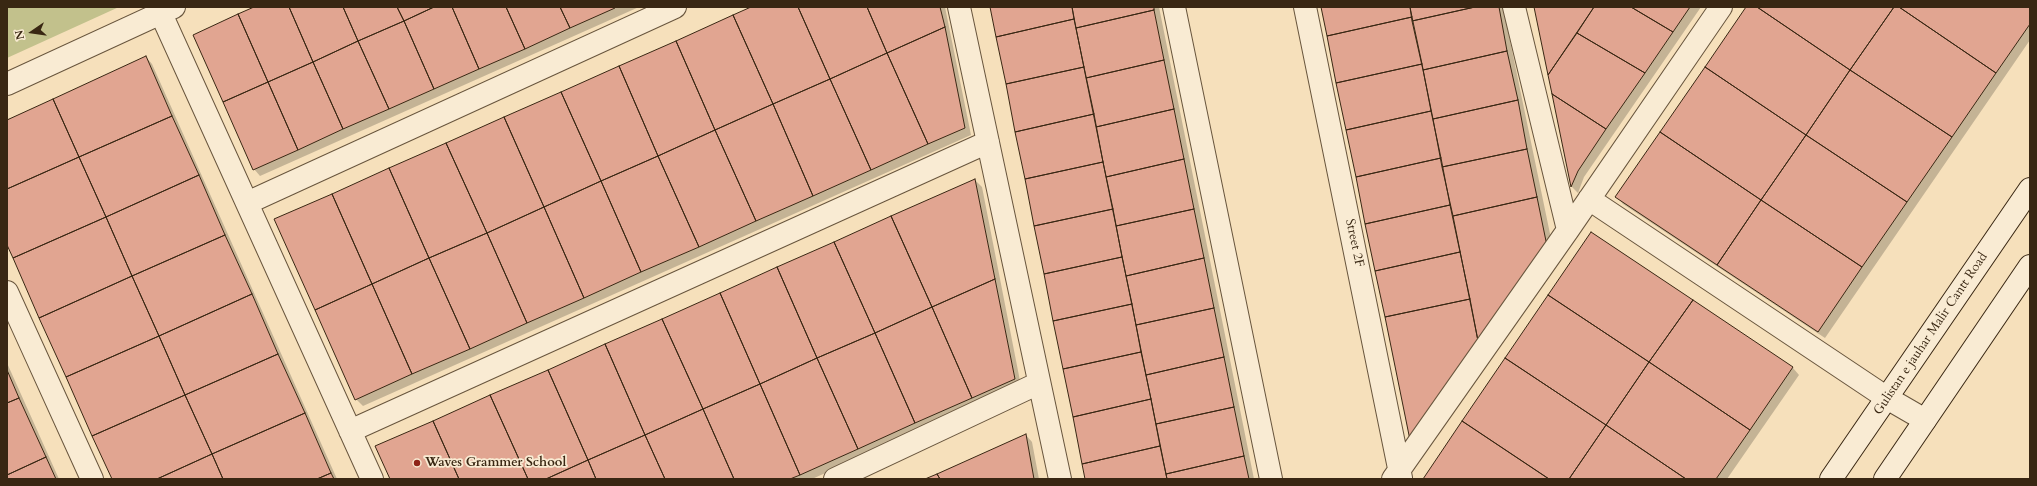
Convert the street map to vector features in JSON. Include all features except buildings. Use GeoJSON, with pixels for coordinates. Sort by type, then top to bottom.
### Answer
{"type":"FeatureCollection","features":[{"type":"Feature","properties":{"kind":"street"},"geometry":{"type":"LineString","coordinates":[[247,203],[676,7]]}},
{"type":"Feature","properties":{"kind":"street"},"geometry":{"type":"LineString","coordinates":[[959,7],[1060,479]]}},
{"type":"Feature","properties":{"kind":"street"},"geometry":{"type":"LineString","coordinates":[[1174,7],[1270,479]]}},
{"type":"Feature","properties":{"kind":"street","name":"Street 2F"},"geometry":{"type":"LineString","coordinates":[[1305,7],[1398,476]]}},
{"type":"Feature","properties":{"kind":"street"},"geometry":{"type":"LineString","coordinates":[[1514,7],[1568,230]]}},
{"type":"Feature","properties":{"kind":"street"},"geometry":{"type":"LineString","coordinates":[[1398,476],[1721,7]]}},
{"type":"Feature","properties":{"kind":"street"},"geometry":{"type":"LineString","coordinates":[[7,84],[164,9],[247,203],[372,479]]}},
{"type":"Feature","properties":{"kind":"street"},"geometry":{"type":"LineString","coordinates":[[350,431],[988,142]]}},
{"type":"Feature","properties":{"kind":"street","name":"Gulistan e jauhar Malir Cantt Road"},"geometry":{"type":"LineString","coordinates":[[1831,479],[2030,189]]}},
{"type":"Feature","properties":{"kind":"street"},"geometry":{"type":"LineString","coordinates":[[1589,199],[1887,398],[1925,420]]}},
{"type":"Feature","properties":{"kind":"street"},"geometry":{"type":"LineString","coordinates":[[1885,479],[2030,266]]}},
{"type":"Feature","properties":{"kind":"street"},"geometry":{"type":"LineString","coordinates":[[7,292],[92,479]]}},
{"type":"Feature","properties":{"kind":"street"},"geometry":{"type":"LineString","coordinates":[[835,479],[1039,384]]}},
{"type":"Feature","properties":{"kind":"shaded area"},"geometry":{"type":"Polygon","coordinates":[[[7,7],[119,7],[7,58],[7,7]]]}},
{"type":"Feature","properties":{"kind":"place","name":"Waves Grammer School"},"geometry":{"type":"Point","coordinates":[417,463]}}]}
